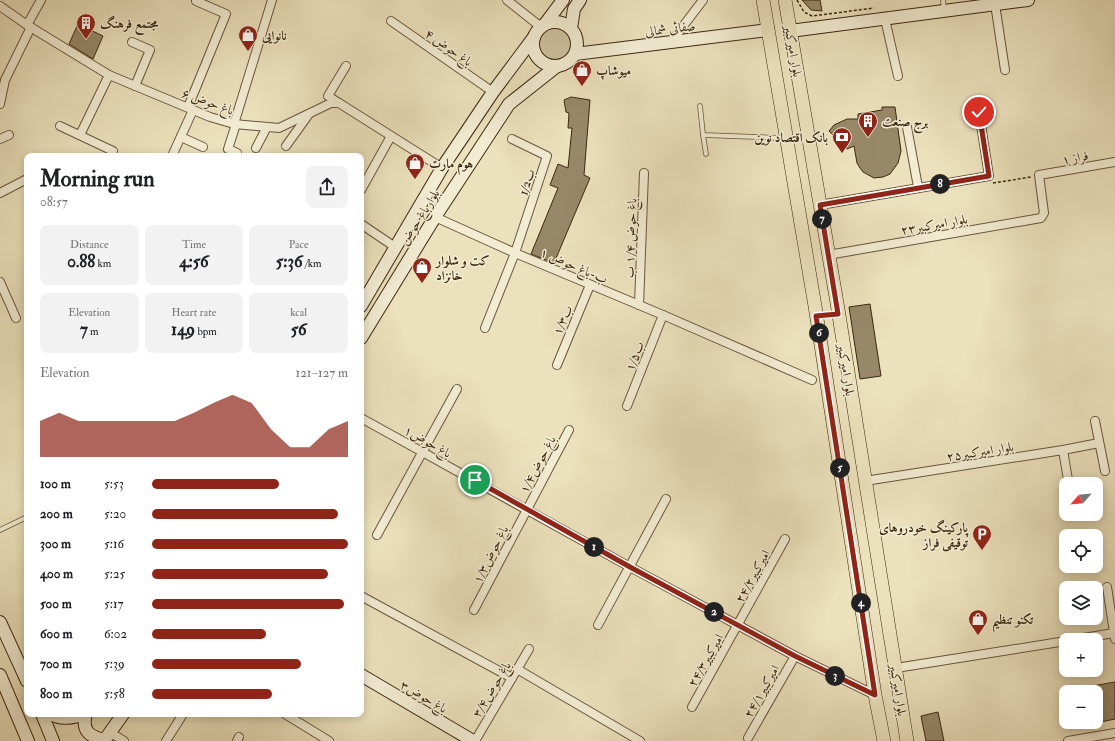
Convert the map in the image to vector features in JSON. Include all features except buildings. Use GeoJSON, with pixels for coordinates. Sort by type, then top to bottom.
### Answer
{"type":"FeatureCollection","features":[{"type":"Feature","properties":{"kind":"main road"},"geometry":{"type":"LineString","coordinates":[[543,25],[561,22],[571,28],[577,40],[577,47],[571,60],[557,66],[550,66],[543,63],[534,52],[534,37],[543,25],[563,0]]}},
{"type":"Feature","properties":{"kind":"main road"},"geometry":{"type":"LineString","coordinates":[[571,28],[574,9],[580,0]]}},
{"type":"Feature","properties":{"kind":"main road","name":"بلوار امیرکبیر"},"geometry":{"type":"LineString","coordinates":[[763,0],[816,316],[875,695],[884,741]]}},
{"type":"Feature","properties":{"kind":"main road","name":"بلوار امیرکبیر"},"geometry":{"type":"LineString","coordinates":[[785,0],[838,314],[907,741]]}},
{"type":"Feature","properties":{"kind":"main road"},"geometry":{"type":"LineString","coordinates":[[790,31],[885,19],[944,6],[995,4],[1028,0]]}},
{"type":"Feature","properties":{"kind":"main road","name":"صفائی شمالی"},"geometry":{"type":"LineString","coordinates":[[575,54],[768,30]]}},
{"type":"Feature","properties":{"kind":"main road","name":"بلوارباغ حوض"},"geometry":{"type":"LineString","coordinates":[[364,301],[442,168],[493,92],[534,37]]}},
{"type":"Feature","properties":{"kind":"main road","name":"بلوارباغ حوض"},"geometry":{"type":"LineString","coordinates":[[364,329],[509,104],[557,66]]}},
{"type":"Feature","properties":{"kind":"main road"},"geometry":{"type":"LineString","coordinates":[[816,316],[838,314]]}},
{"type":"Feature","properties":{"kind":"main road"},"geometry":{"type":"LineString","coordinates":[[0,622],[24,665]]}},
{"type":"Feature","properties":{"kind":"main road","name":"باغ حوض۳"},"geometry":{"type":"LineString","coordinates":[[364,677],[474,741]]}},
{"type":"Feature","properties":{"kind":"main road"},"geometry":{"type":"LineString","coordinates":[[1,680],[28,741]]}},
{"type":"Feature","properties":{"kind":"main road"},"geometry":{"type":"LineString","coordinates":[[43,717],[53,741]]}},
{"type":"Feature","properties":{"kind":"main road"},"geometry":{"type":"LineString","coordinates":[[56,717],[78,717]]}},
{"type":"Feature","properties":{"kind":"main road"},"geometry":{"type":"LineString","coordinates":[[85,717],[84,722],[87,731],[94,738],[107,738],[121,717]]}},
{"type":"Feature","properties":{"kind":"street"},"geometry":{"type":"LineString","coordinates":[[0,104],[5,80],[41,0]]}},
{"type":"Feature","properties":{"kind":"street"},"geometry":{"type":"LineString","coordinates":[[237,153],[228,149],[272,0]]}},
{"type":"Feature","properties":{"kind":"street"},"geometry":{"type":"LineString","coordinates":[[507,0],[543,25]]}},
{"type":"Feature","properties":{"kind":"street"},"geometry":{"type":"LineString","coordinates":[[671,42],[703,0]]}},
{"type":"Feature","properties":{"kind":"street"},"geometry":{"type":"LineString","coordinates":[[173,153],[181,137],[226,14],[196,1]]}},
{"type":"Feature","properties":{"kind":"street"},"geometry":{"type":"LineString","coordinates":[[995,4],[1005,70]]}},
{"type":"Feature","properties":{"kind":"street","name":"۶ باغ حوض"},"geometry":{"type":"LineString","coordinates":[[0,6],[29,26],[109,75],[210,117],[235,124],[279,128],[331,103],[339,103]]}},
{"type":"Feature","properties":{"kind":"street"},"geometry":{"type":"LineString","coordinates":[[885,19],[898,76]]}},
{"type":"Feature","properties":{"kind":"street","name":"۴ باغ حوض"},"geometry":{"type":"LineString","coordinates":[[391,21],[493,92]]}},
{"type":"Feature","properties":{"kind":"street"},"geometry":{"type":"LineString","coordinates":[[132,42],[150,50],[135,86]]}},
{"type":"Feature","properties":{"kind":"street"},"geometry":{"type":"LineString","coordinates":[[346,66],[328,96],[442,168]]}},
{"type":"Feature","properties":{"kind":"street"},"geometry":{"type":"LineString","coordinates":[[80,135],[109,75]]}},
{"type":"Feature","properties":{"kind":"street"},"geometry":{"type":"LineString","coordinates":[[820,205],[989,176],[979,112]]}},
{"type":"Feature","properties":{"kind":"street"},"geometry":{"type":"LineString","coordinates":[[286,146],[310,113]]}},
{"type":"Feature","properties":{"kind":"street"},"geometry":{"type":"LineString","coordinates":[[60,126],[113,151]]}},
{"type":"Feature","properties":{"kind":"street"},"geometry":{"type":"LineString","coordinates":[[256,148],[267,127]]}},
{"type":"Feature","properties":{"kind":"street"},"geometry":{"type":"LineString","coordinates":[[908,127],[918,187]]}},
{"type":"Feature","properties":{"kind":"street"},"geometry":{"type":"LineString","coordinates":[[0,139],[9,135]]}},
{"type":"Feature","properties":{"kind":"street"},"geometry":{"type":"LineString","coordinates":[[364,185],[391,136]]}},
{"type":"Feature","properties":{"kind":"street"},"geometry":{"type":"LineString","coordinates":[[181,137],[203,147]]}},
{"type":"Feature","properties":{"kind":"street","name":"1/2ب"},"geometry":{"type":"LineString","coordinates":[[512,139],[547,156],[515,253]]}},
{"type":"Feature","properties":{"kind":"street","name":"فراز ۱"},"geometry":{"type":"LineString","coordinates":[[1039,175],[1115,162]]}},
{"type":"Feature","properties":{"kind":"street","name":"باغ حوض ۱/۴ ب"},"geometry":{"type":"LineString","coordinates":[[639,305],[644,173]]}},
{"type":"Feature","properties":{"kind":"street","name":"۲۳بلوار امیرکبیر"},"geometry":{"type":"LineString","coordinates":[[828,255],[1041,218],[1044,215],[1039,175]]}},
{"type":"Feature","properties":{"kind":"street"},"geometry":{"type":"LineString","coordinates":[[0,193],[24,181]]}},
{"type":"Feature","properties":{"kind":"street","name":"۱ ب-باغ حوض"},"geometry":{"type":"LineString","coordinates":[[435,217],[515,253],[812,380]]}},
{"type":"Feature","properties":{"kind":"street"},"geometry":{"type":"LineString","coordinates":[[364,226],[395,247]]}},
{"type":"Feature","properties":{"kind":"street"},"geometry":{"type":"LineString","coordinates":[[485,328],[515,253]]}},
{"type":"Feature","properties":{"kind":"street"},"geometry":{"type":"LineString","coordinates":[[0,282],[16,318]]}},
{"type":"Feature","properties":{"kind":"street","name":"ب۱/۳"},"geometry":{"type":"LineString","coordinates":[[556,365],[590,285]]}},
{"type":"Feature","properties":{"kind":"street","name":"ب۱/۵"},"geometry":{"type":"LineString","coordinates":[[628,406],[663,315]]}},
{"type":"Feature","properties":{"kind":"street"},"geometry":{"type":"LineString","coordinates":[[377,535],[457,389]]}},
{"type":"Feature","properties":{"kind":"street","name":"باغ حوض۱"},"geometry":{"type":"LineString","coordinates":[[364,420],[630,567],[795,656],[875,695]]}},
{"type":"Feature","properties":{"kind":"street"},"geometry":{"type":"LineString","coordinates":[[1095,421],[1105,471]]}},
{"type":"Feature","properties":{"kind":"street","name":"باغ حوض۱/۴"},"geometry":{"type":"LineString","coordinates":[[527,509],[569,430]]}},
{"type":"Feature","properties":{"kind":"street","name":"بلوار امیرکبیر۲۵"},"geometry":{"type":"LineString","coordinates":[[865,481],[1099,444]]}},
{"type":"Feature","properties":{"kind":"street"},"geometry":{"type":"LineString","coordinates":[[1063,450],[1068,477]]}},
{"type":"Feature","properties":{"kind":"street"},"geometry":{"type":"LineString","coordinates":[[598,625],[666,499]]}},
{"type":"Feature","properties":{"kind":"street","name":"باغ حوض۱/۳"},"geometry":{"type":"LineString","coordinates":[[474,610],[527,509]]}},
{"type":"Feature","properties":{"kind":"street","name":"امیرکبیر۲۴/۲"},"geometry":{"type":"LineString","coordinates":[[739,625],[785,539]]}},
{"type":"Feature","properties":{"kind":"street"},"geometry":{"type":"LineString","coordinates":[[1103,637],[1115,636],[1106,587]]}},
{"type":"Feature","properties":{"kind":"street"},"geometry":{"type":"LineString","coordinates":[[364,598],[512,678]]}},
{"type":"Feature","properties":{"kind":"street","name":"امیرکبیر۲۴/۳"},"geometry":{"type":"LineString","coordinates":[[692,707],[739,625]]}},
{"type":"Feature","properties":{"kind":"street"},"geometry":{"type":"LineString","coordinates":[[896,668],[1059,642]]}},
{"type":"Feature","properties":{"kind":"street","name":"باغ حوض۳/۴"},"geometry":{"type":"LineString","coordinates":[[474,741],[529,649]]}},
{"type":"Feature","properties":{"kind":"street","name":"امیرکبیر۲۴/۱"},"geometry":{"type":"LineString","coordinates":[[748,738],[795,656]]}},
{"type":"Feature","properties":{"kind":"street"},"geometry":{"type":"LineString","coordinates":[[517,669],[640,741]]}},
{"type":"Feature","properties":{"kind":"street"},"geometry":{"type":"LineString","coordinates":[[166,741],[181,717]]}},
{"type":"Feature","properties":{"kind":"street"},"geometry":{"type":"LineString","coordinates":[[290,717],[329,741]]}},
{"type":"Feature","properties":{"kind":"street"},"geometry":{"type":"LineString","coordinates":[[1068,741],[1115,733]]}},
{"type":"Feature","properties":{"kind":"street"},"geometry":{"type":"LineString","coordinates":[[107,738],[124,741]]}},
{"type":"Feature","properties":{"kind":"lane"},"geometry":{"type":"LineString","coordinates":[[700,106],[706,154]]}},
{"type":"Feature","properties":{"kind":"lane"},"geometry":{"type":"LineString","coordinates":[[703,135],[786,138]]}},
{"type":"Feature","properties":{"kind":"lane"},"geometry":{"type":"LineString","coordinates":[[0,530],[24,518]]}},
{"type":"Feature","properties":{"kind":"path"},"geometry":{"type":"LineString","coordinates":[[797,0],[804,12],[812,16],[874,8]]}},
{"type":"Feature","properties":{"kind":"path"},"geometry":{"type":"LineString","coordinates":[[989,176],[991,184],[1039,175]]}},
{"type":"Feature","properties":{"kind":"shaded area"},"geometry":{"type":"Polygon","coordinates":[[[555,28],[566,33],[571,44],[566,55],[555,60],[544,55],[539,44],[544,33],[555,28]]]}},
{"type":"Feature","properties":{"kind":"place","name":"مجتمع فرهنگ"},"geometry":{"type":"Point","coordinates":[86,40]}},
{"type":"Feature","properties":{"kind":"place","name":"نانوایی"},"geometry":{"type":"Point","coordinates":[248,52]}},
{"type":"Feature","properties":{"kind":"place","name":"میوشاپ"},"geometry":{"type":"Point","coordinates":[582,87]}},
{"type":"Feature","properties":{"kind":"place","name":"برج صنعت"},"geometry":{"type":"Point","coordinates":[868,138]}},
{"type":"Feature","properties":{"kind":"place","name":"بانک اقتصاد نوین"},"geometry":{"type":"Point","coordinates":[842,154]}},
{"type":"Feature","properties":{"kind":"place","name":"هوم مارت"},"geometry":{"type":"Point","coordinates":[415,180]}},
{"type":"Feature","properties":{"kind":"place","name":"کت و شلوار خانزاد"},"geometry":{"type":"Point","coordinates":[422,284]}},
{"type":"Feature","properties":{"kind":"place","name":"پارکینگ خودروهای توقیفی فراز"},"geometry":{"type":"Point","coordinates":[982,551]}},
{"type":"Feature","properties":{"kind":"place","name":"تکنو تنظیم"},"geometry":{"type":"Point","coordinates":[978,636]}},
{"type":"Feature","properties":{"kind":"route"},"geometry":{"type":"LineString","coordinates":[[475,480],[630,567],[795,656],[875,695],[816,316],[838,314],[820,205],[989,176],[979,112]]}}]}
